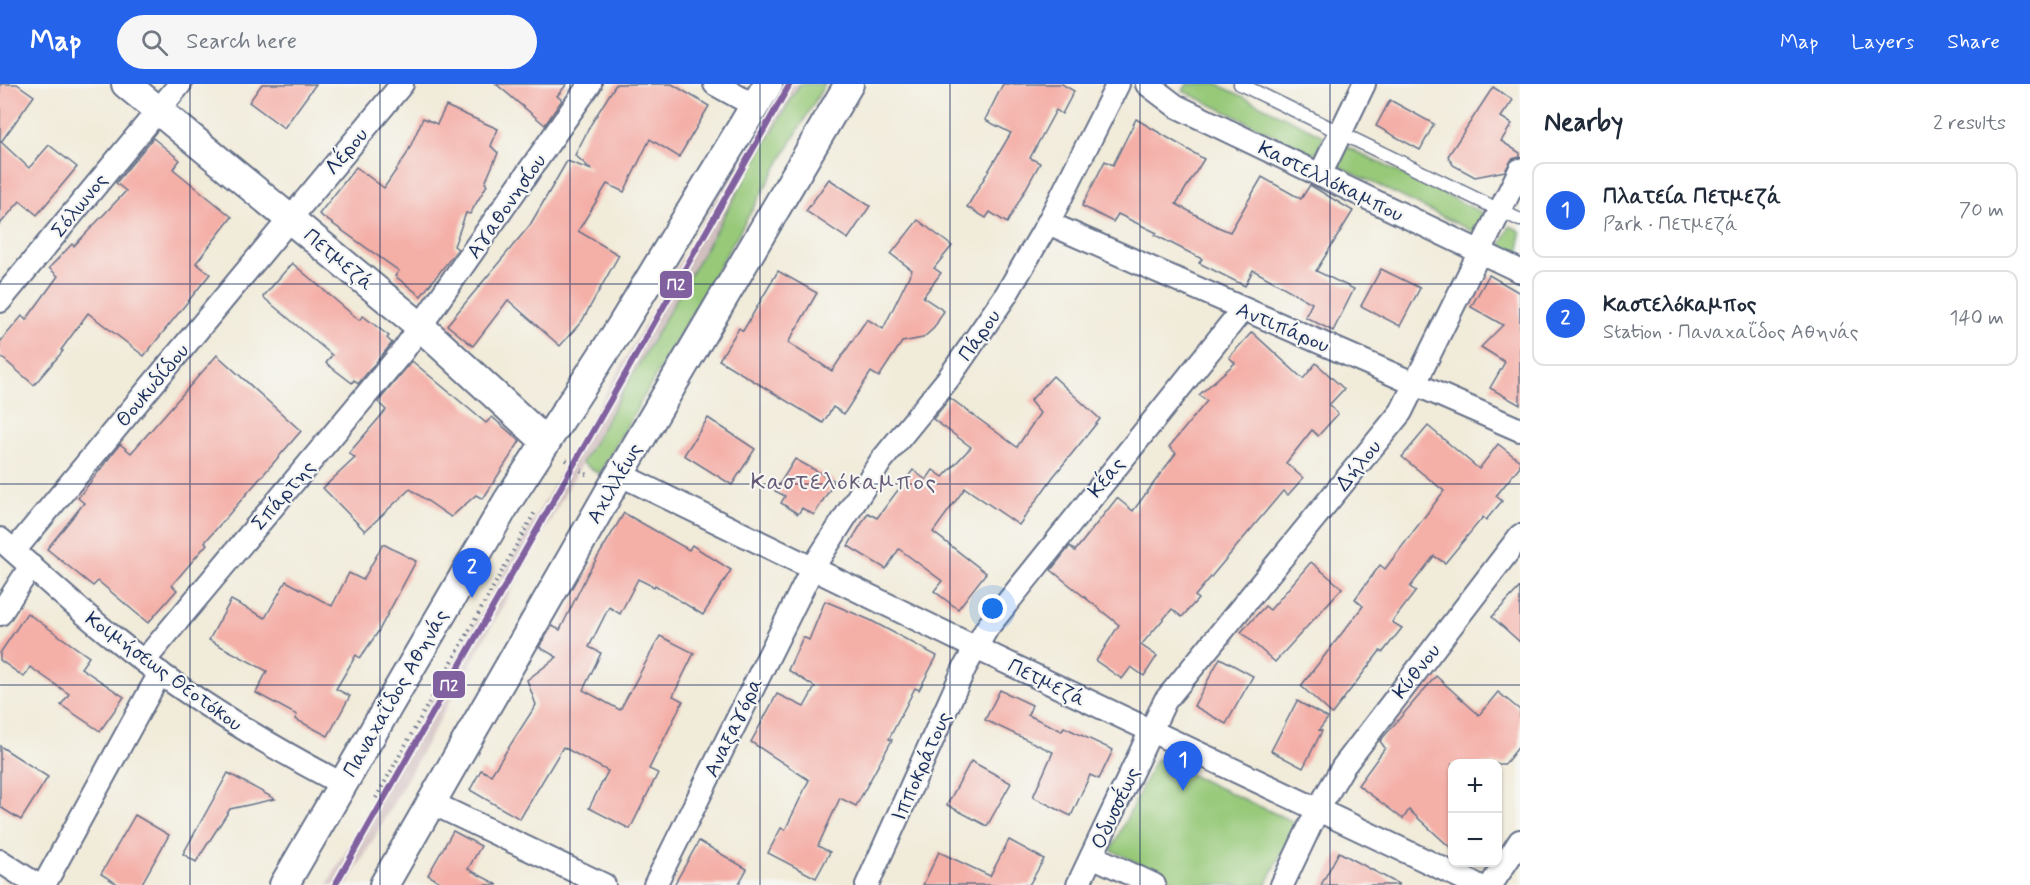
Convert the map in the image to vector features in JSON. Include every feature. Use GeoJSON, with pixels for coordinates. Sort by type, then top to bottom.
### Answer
{"type":"FeatureCollection","features":[{"type":"Feature","properties":{"kind":"street","name":"Πετμεζά"},"geometry":{"type":"LineString","coordinates":[[126,84],[421,327],[555,450]]}},
{"type":"Feature","properties":{"kind":"street","name":"Σόλωνος"},"geometry":{"type":"LineString","coordinates":[[0,301],[180,84]]}},
{"type":"Feature","properties":{"kind":"street","name":"Λέρου"},"geometry":{"type":"LineString","coordinates":[[290,218],[402,84]]}},
{"type":"Feature","properties":{"kind":"street","name":"Αγαθονησίου"},"geometry":{"type":"LineString","coordinates":[[421,327],[590,84]]}},
{"type":"Feature","properties":{"kind":"street"},"geometry":{"type":"LineString","coordinates":[[715,84],[761,95]]}},
{"type":"Feature","properties":{"kind":"street","name":"Αχιλλέως"},"geometry":{"type":"LineString","coordinates":[[384,885],[615,481],[849,84]]}},
{"type":"Feature","properties":{"kind":"street","name":"Πάρου"},"geometry":{"type":"LineString","coordinates":[[812,569],[881,461],[948,379],[989,321],[1048,223],[1118,84]]}},
{"type":"Feature","properties":{"kind":"street"},"geometry":{"type":"LineString","coordinates":[[1320,175],[1364,84]]}},
{"type":"Feature","properties":{"kind":"street","name":"Καστελλόκαμπου"},"geometry":{"type":"LineString","coordinates":[[1157,88],[1320,175],[1520,271]]}},
{"type":"Feature","properties":{"kind":"street","name":"Παναχαΐδος Αθηνάς"},"geometry":{"type":"LineString","coordinates":[[284,885],[507,502],[555,450],[620,328],[761,95]]}},
{"type":"Feature","properties":{"kind":"street","name":"Δήλου"},"geometry":{"type":"LineString","coordinates":[[1151,732],[1165,701],[1395,421],[1417,384],[1480,253],[1510,215],[1520,170]]}},
{"type":"Feature","properties":{"kind":"street","name":"Θουκυδίδου"},"geometry":{"type":"LineString","coordinates":[[7,545],[290,218]]}},
{"type":"Feature","properties":{"kind":"street","name":"Αντιπάρου"},"geometry":{"type":"LineString","coordinates":[[1048,223],[1520,430]]}},
{"type":"Feature","properties":{"kind":"street","name":"Κέας"},"geometry":{"type":"LineString","coordinates":[[974,647],[1004,604],[1242,310]]}},
{"type":"Feature","properties":{"kind":"street","name":"Σπάρτης"},"geometry":{"type":"LineString","coordinates":[[44,885],[152,667],[421,327]]}},
{"type":"Feature","properties":{"kind":"street","name":"Πετμεζά"},"geometry":{"type":"LineString","coordinates":[[615,481],[812,569],[1477,885]]}},
{"type":"Feature","properties":{"kind":"street","name":"Κύθνου"},"geometry":{"type":"LineString","coordinates":[[1282,885],[1318,809],[1343,767],[1520,536]]}},
{"type":"Feature","properties":{"kind":"street","name":"Κοιμήσεως Θεοτόκου"},"geometry":{"type":"LineString","coordinates":[[7,545],[152,667],[260,740],[342,784]]}},
{"type":"Feature","properties":{"kind":"street"},"geometry":{"type":"LineString","coordinates":[[0,614],[31,566]]}},
{"type":"Feature","properties":{"kind":"street","name":"Αναξαγόρα"},"geometry":{"type":"LineString","coordinates":[[655,885],[812,569]]}},
{"type":"Feature","properties":{"kind":"street","name":"Ιπποκράτους"},"geometry":{"type":"LineString","coordinates":[[867,885],[974,647]]}},
{"type":"Feature","properties":{"kind":"street","name":"Οδυσσέως"},"geometry":{"type":"LineString","coordinates":[[1078,885],[1151,732]]}},
{"type":"Feature","properties":{"kind":"street"},"geometry":{"type":"LineString","coordinates":[[430,802],[604,885]]}},
{"type":"Feature","properties":{"kind":"street"},"geometry":{"type":"LineString","coordinates":[[1491,885],[1520,841]]}},
{"type":"Feature","properties":{"kind":"street"},"geometry":{"type":"LineString","coordinates":[[1092,856],[1154,885]]}},
{"type":"Feature","properties":{"kind":"street"},"geometry":{"type":"LineString","coordinates":[[0,861],[37,885]]}},
{"type":"Feature","properties":{"kind":"lane"},"geometry":{"type":"LineString","coordinates":[[1240,84],[1510,215]]}},
{"type":"Feature","properties":{"kind":"path"},"geometry":{"type":"LineString","coordinates":[[555,450],[573,467],[615,481]]}},
{"type":"Feature","properties":{"kind":"path"},"geometry":{"type":"LineString","coordinates":[[555,450],[559,469]]}},
{"type":"Feature","properties":{"kind":"path"},"geometry":{"type":"LineString","coordinates":[[376,798],[537,509]]}},
{"type":"Feature","properties":{"kind":"shaded area"},"geometry":{"type":"Polygon","coordinates":[[[781,84],[800,84],[582,463],[348,885],[327,885],[781,84]]]}},
{"type":"Feature","properties":{"kind":"green space"},"geometry":{"type":"Polygon","coordinates":[[[800,84],[825,84],[599,474],[582,463],[800,84]]]}},
{"type":"Feature","properties":{"kind":"green space"},"geometry":{"type":"Polygon","coordinates":[[[1187,84],[1217,84],[1324,136],[1315,155],[1183,91],[1187,84]]]}},
{"type":"Feature","properties":{"kind":"green space"},"geometry":{"type":"Polygon","coordinates":[[[1343,145],[1483,213],[1474,232],[1334,164],[1343,145]]]}},
{"type":"Feature","properties":{"kind":"green space"},"geometry":{"type":"Polygon","coordinates":[[[1510,226],[1520,231],[1520,255],[1501,245],[1510,226]]]}},
{"type":"Feature","properties":{"kind":"green space"},"geometry":{"type":"Polygon","coordinates":[[[1156,759],[1296,823],[1266,885],[1183,885],[1111,850],[1156,759]]]}},
{"type":"Feature","properties":{"kind":"building"},"geometry":{"type":"Polygon","coordinates":[[[0,84],[17,84],[34,96],[1,142],[29,168],[49,145],[77,167],[37,215],[20,201],[0,224],[0,84]]]}},
{"type":"Feature","properties":{"kind":"building"},"geometry":{"type":"Polygon","coordinates":[[[262,84],[316,84],[284,128],[249,102],[262,84]]]}},
{"type":"Feature","properties":{"kind":"building"},"geometry":{"type":"Polygon","coordinates":[[[496,84],[567,84],[557,96],[562,100],[545,125],[496,84]]]}},
{"type":"Feature","properties":{"kind":"building"},"geometry":{"type":"Polygon","coordinates":[[[616,84],[672,84],[709,106],[679,157],[650,139],[624,192],[607,184],[578,231],[619,255],[582,321],[560,346],[508,300],[473,346],[447,325],[530,225],[567,161],[592,170],[575,155],[616,84]]]}},
{"type":"Feature","properties":{"kind":"building"},"geometry":{"type":"Polygon","coordinates":[[[1003,84],[1062,84],[1074,91],[1062,114],[1056,110],[1030,158],[1040,163],[1007,223],[990,212],[986,218],[967,207],[1011,133],[985,120],[1003,84]]]}},
{"type":"Feature","properties":{"kind":"building"},"geometry":{"type":"Polygon","coordinates":[[[1493,87],[1513,100],[1501,117],[1512,124],[1501,141],[1520,153],[1520,157],[1512,159],[1505,171],[1475,177],[1453,165],[1448,156],[1493,87]]]}},
{"type":"Feature","properties":{"kind":"building"},"geometry":{"type":"Polygon","coordinates":[[[1390,100],[1434,124],[1420,150],[1376,126],[1390,100]]]}},
{"type":"Feature","properties":{"kind":"building"},"geometry":{"type":"Polygon","coordinates":[[[446,106],[498,129],[491,146],[498,153],[485,183],[487,185],[470,214],[466,213],[454,246],[458,249],[421,296],[395,276],[399,271],[319,214],[356,167],[384,188],[407,154],[423,118],[437,124],[446,106]]]}},
{"type":"Feature","properties":{"kind":"building"},"geometry":{"type":"Polygon","coordinates":[[[1136,119],[1204,159],[1176,204],[1218,227],[1230,232],[1262,177],[1301,199],[1310,185],[1353,211],[1316,271],[1354,289],[1333,331],[1305,317],[1312,303],[1253,270],[1245,286],[1199,263],[1202,259],[1155,235],[1157,233],[1118,214],[1113,222],[1082,206],[1105,161],[1113,165],[1136,119]]]}},
{"type":"Feature","properties":{"kind":"building"},"geometry":{"type":"Polygon","coordinates":[[[153,138],[180,160],[173,169],[232,217],[196,263],[210,274],[144,356],[88,313],[61,350],[63,351],[34,385],[0,356],[0,342],[22,316],[26,320],[58,276],[49,268],[72,244],[74,246],[126,191],[116,183],[153,138]]]}},
{"type":"Feature","properties":{"kind":"building"},"geometry":{"type":"Polygon","coordinates":[[[829,179],[870,206],[848,239],[806,211],[829,179]]]}},
{"type":"Feature","properties":{"kind":"building"},"geometry":{"type":"Polygon","coordinates":[[[918,220],[952,246],[934,268],[941,273],[923,297],[944,311],[934,328],[923,338],[902,342],[879,377],[871,372],[844,414],[833,407],[823,423],[719,360],[739,328],[743,331],[778,271],[817,293],[788,343],[832,371],[867,319],[883,329],[912,270],[891,254],[918,220]]]}},
{"type":"Feature","properties":{"kind":"building"},"geometry":{"type":"Polygon","coordinates":[[[292,263],[359,320],[363,316],[389,336],[387,338],[392,343],[358,384],[354,380],[352,383],[326,363],[332,355],[263,297],[292,263]]]}},
{"type":"Feature","properties":{"kind":"building"},"geometry":{"type":"Polygon","coordinates":[[[1381,269],[1420,288],[1400,326],[1361,306],[1381,269]]]}},
{"type":"Feature","properties":{"kind":"building"},"geometry":{"type":"Polygon","coordinates":[[[1489,275],[1520,293],[1520,405],[1490,388],[1505,362],[1481,347],[1503,325],[1471,307],[1489,275]]]}},
{"type":"Feature","properties":{"kind":"building"},"geometry":{"type":"Polygon","coordinates":[[[1252,332],[1303,379],[1316,363],[1344,389],[1329,405],[1338,414],[1318,436],[1312,430],[1286,463],[1303,478],[1288,495],[1283,491],[1195,596],[1198,599],[1182,617],[1172,609],[1141,645],[1157,656],[1144,676],[1131,667],[1122,679],[1096,661],[1119,625],[1051,570],[1070,546],[1075,551],[1117,498],[1133,511],[1176,453],[1169,447],[1207,401],[1199,395],[1235,363],[1229,357],[1252,332]]]}},
{"type":"Feature","properties":{"kind":"building"},"geometry":{"type":"Polygon","coordinates":[[[217,355],[301,431],[205,542],[207,544],[172,585],[177,590],[148,623],[98,581],[93,586],[47,549],[84,503],[78,498],[120,444],[131,453],[217,355]]]}},
{"type":"Feature","properties":{"kind":"building"},"geometry":{"type":"Polygon","coordinates":[[[412,361],[486,423],[492,417],[520,441],[483,499],[476,495],[451,517],[410,489],[365,531],[323,488],[355,458],[349,453],[386,410],[378,402],[412,361]]]}},
{"type":"Feature","properties":{"kind":"building"},"geometry":{"type":"Polygon","coordinates":[[[1053,376],[1100,419],[1053,477],[1019,525],[965,488],[933,532],[986,573],[958,609],[934,591],[942,581],[899,549],[886,569],[848,546],[868,513],[877,518],[913,470],[926,480],[933,470],[943,477],[971,447],[933,419],[950,398],[1017,447],[1040,413],[1030,401],[1053,376]]]}},
{"type":"Feature","properties":{"kind":"building"},"geometry":{"type":"Polygon","coordinates":[[[708,418],[755,449],[732,485],[684,455],[708,418]]]}},
{"type":"Feature","properties":{"kind":"building"},"geometry":{"type":"Polygon","coordinates":[[[1428,426],[1479,469],[1498,444],[1520,461],[1520,466],[1496,496],[1502,501],[1486,520],[1483,517],[1445,563],[1434,556],[1410,587],[1416,591],[1392,622],[1402,628],[1383,652],[1380,651],[1332,714],[1301,686],[1363,606],[1355,599],[1380,565],[1385,569],[1444,491],[1402,457],[1428,426]]]}},
{"type":"Feature","properties":{"kind":"building"},"geometry":{"type":"Polygon","coordinates":[[[795,459],[835,481],[814,515],[802,508],[798,514],[781,503],[785,496],[775,491],[795,459]]]}},
{"type":"Feature","properties":{"kind":"building"},"geometry":{"type":"Polygon","coordinates":[[[624,513],[689,550],[692,545],[731,570],[703,615],[655,585],[654,587],[638,579],[620,614],[609,607],[589,647],[601,653],[583,690],[620,710],[660,636],[694,653],[673,696],[683,701],[649,769],[658,773],[630,829],[589,808],[608,771],[563,747],[520,819],[470,790],[481,770],[491,775],[536,705],[527,680],[557,657],[539,647],[552,626],[560,630],[588,573],[624,513]]]}},
{"type":"Feature","properties":{"kind":"building"},"geometry":{"type":"Polygon","coordinates":[[[383,544],[416,561],[378,632],[360,658],[356,655],[336,689],[350,696],[328,736],[295,719],[297,715],[256,693],[267,671],[209,640],[231,600],[265,618],[286,581],[332,606],[349,573],[363,580],[383,544]]]}},
{"type":"Feature","properties":{"kind":"building"},"geometry":{"type":"Polygon","coordinates":[[[1311,562],[1342,588],[1275,662],[1241,632],[1265,606],[1270,610],[1311,562]]]}},
{"type":"Feature","properties":{"kind":"building"},"geometry":{"type":"Polygon","coordinates":[[[1520,587],[1520,642],[1492,617],[1520,587]]]}},
{"type":"Feature","properties":{"kind":"building"},"geometry":{"type":"Polygon","coordinates":[[[825,601],[870,620],[937,656],[919,690],[915,688],[889,739],[892,740],[856,806],[840,798],[818,846],[830,852],[816,878],[768,853],[781,828],[785,830],[809,780],[751,742],[777,694],[804,707],[815,687],[788,670],[803,637],[809,640],[825,601]]]}},
{"type":"Feature","properties":{"kind":"building"},"geometry":{"type":"Polygon","coordinates":[[[27,613],[89,657],[81,668],[124,697],[100,731],[61,705],[69,694],[30,667],[24,677],[0,660],[0,653],[27,613]]]}},
{"type":"Feature","properties":{"kind":"building"},"geometry":{"type":"Polygon","coordinates":[[[1220,658],[1253,676],[1226,724],[1194,706],[1220,658]]]}},
{"type":"Feature","properties":{"kind":"building"},"geometry":{"type":"Polygon","coordinates":[[[1436,676],[1479,715],[1498,692],[1520,710],[1520,745],[1505,764],[1502,764],[1502,759],[1448,759],[1448,845],[1409,810],[1403,819],[1358,785],[1385,748],[1380,741],[1436,676]]]}},
{"type":"Feature","properties":{"kind":"building"},"geometry":{"type":"Polygon","coordinates":[[[1000,690],[1032,705],[1028,715],[1062,731],[1064,727],[1113,750],[1099,779],[1090,775],[1071,816],[1033,797],[1053,752],[985,720],[1000,690]]]}},
{"type":"Feature","properties":{"kind":"building"},"geometry":{"type":"Polygon","coordinates":[[[1297,701],[1328,718],[1319,730],[1322,731],[1303,768],[1271,751],[1297,701]]]}},
{"type":"Feature","properties":{"kind":"building"},"geometry":{"type":"Polygon","coordinates":[[[0,746],[48,777],[21,820],[0,807],[0,746]]]}},
{"type":"Feature","properties":{"kind":"building"},"geometry":{"type":"Polygon","coordinates":[[[971,761],[1011,783],[987,826],[947,805],[971,761]]]}},
{"type":"Feature","properties":{"kind":"building"},"geometry":{"type":"Polygon","coordinates":[[[228,773],[275,799],[230,809],[196,862],[183,854],[228,773]]]}},
{"type":"Feature","properties":{"kind":"building"},"geometry":{"type":"Polygon","coordinates":[[[135,815],[169,835],[141,885],[119,885],[101,874],[135,815]]]}},
{"type":"Feature","properties":{"kind":"building"},"geometry":{"type":"Polygon","coordinates":[[[453,831],[481,846],[468,869],[498,885],[445,885],[428,875],[453,831]]]}},
{"type":"Feature","properties":{"kind":"building"},"geometry":{"type":"Polygon","coordinates":[[[1009,840],[1044,859],[1029,885],[923,885],[939,852],[990,876],[1009,840]]]}},
{"type":"Feature","properties":{"kind":"building"},"geometry":{"type":"Polygon","coordinates":[[[699,841],[747,869],[738,885],[674,885],[699,841]]]}},
{"type":"Feature","properties":{"kind":"building"},"geometry":{"type":"Polygon","coordinates":[[[1339,852],[1400,885],[1321,885],[1339,852]]]}},
{"type":"Feature","properties":{"kind":"transit line","name":"Π2"},"geometry":{"type":"LineString","coordinates":[[335,885],[790,84]]}},
{"type":"Feature","properties":{"kind":"place","name":"Καστελόκαμπος"},"geometry":{"type":"Point","coordinates":[472,598]}},
{"type":"Feature","properties":{"kind":"place","name":"Πλατεία Πετμεζά"},"geometry":{"type":"Point","coordinates":[1183,791]}},
{"type":"Feature","properties":{"kind":"district","name":"Καστελόκαμπος"},"geometry":{"type":"Point","coordinates":[844,481]}}]}
